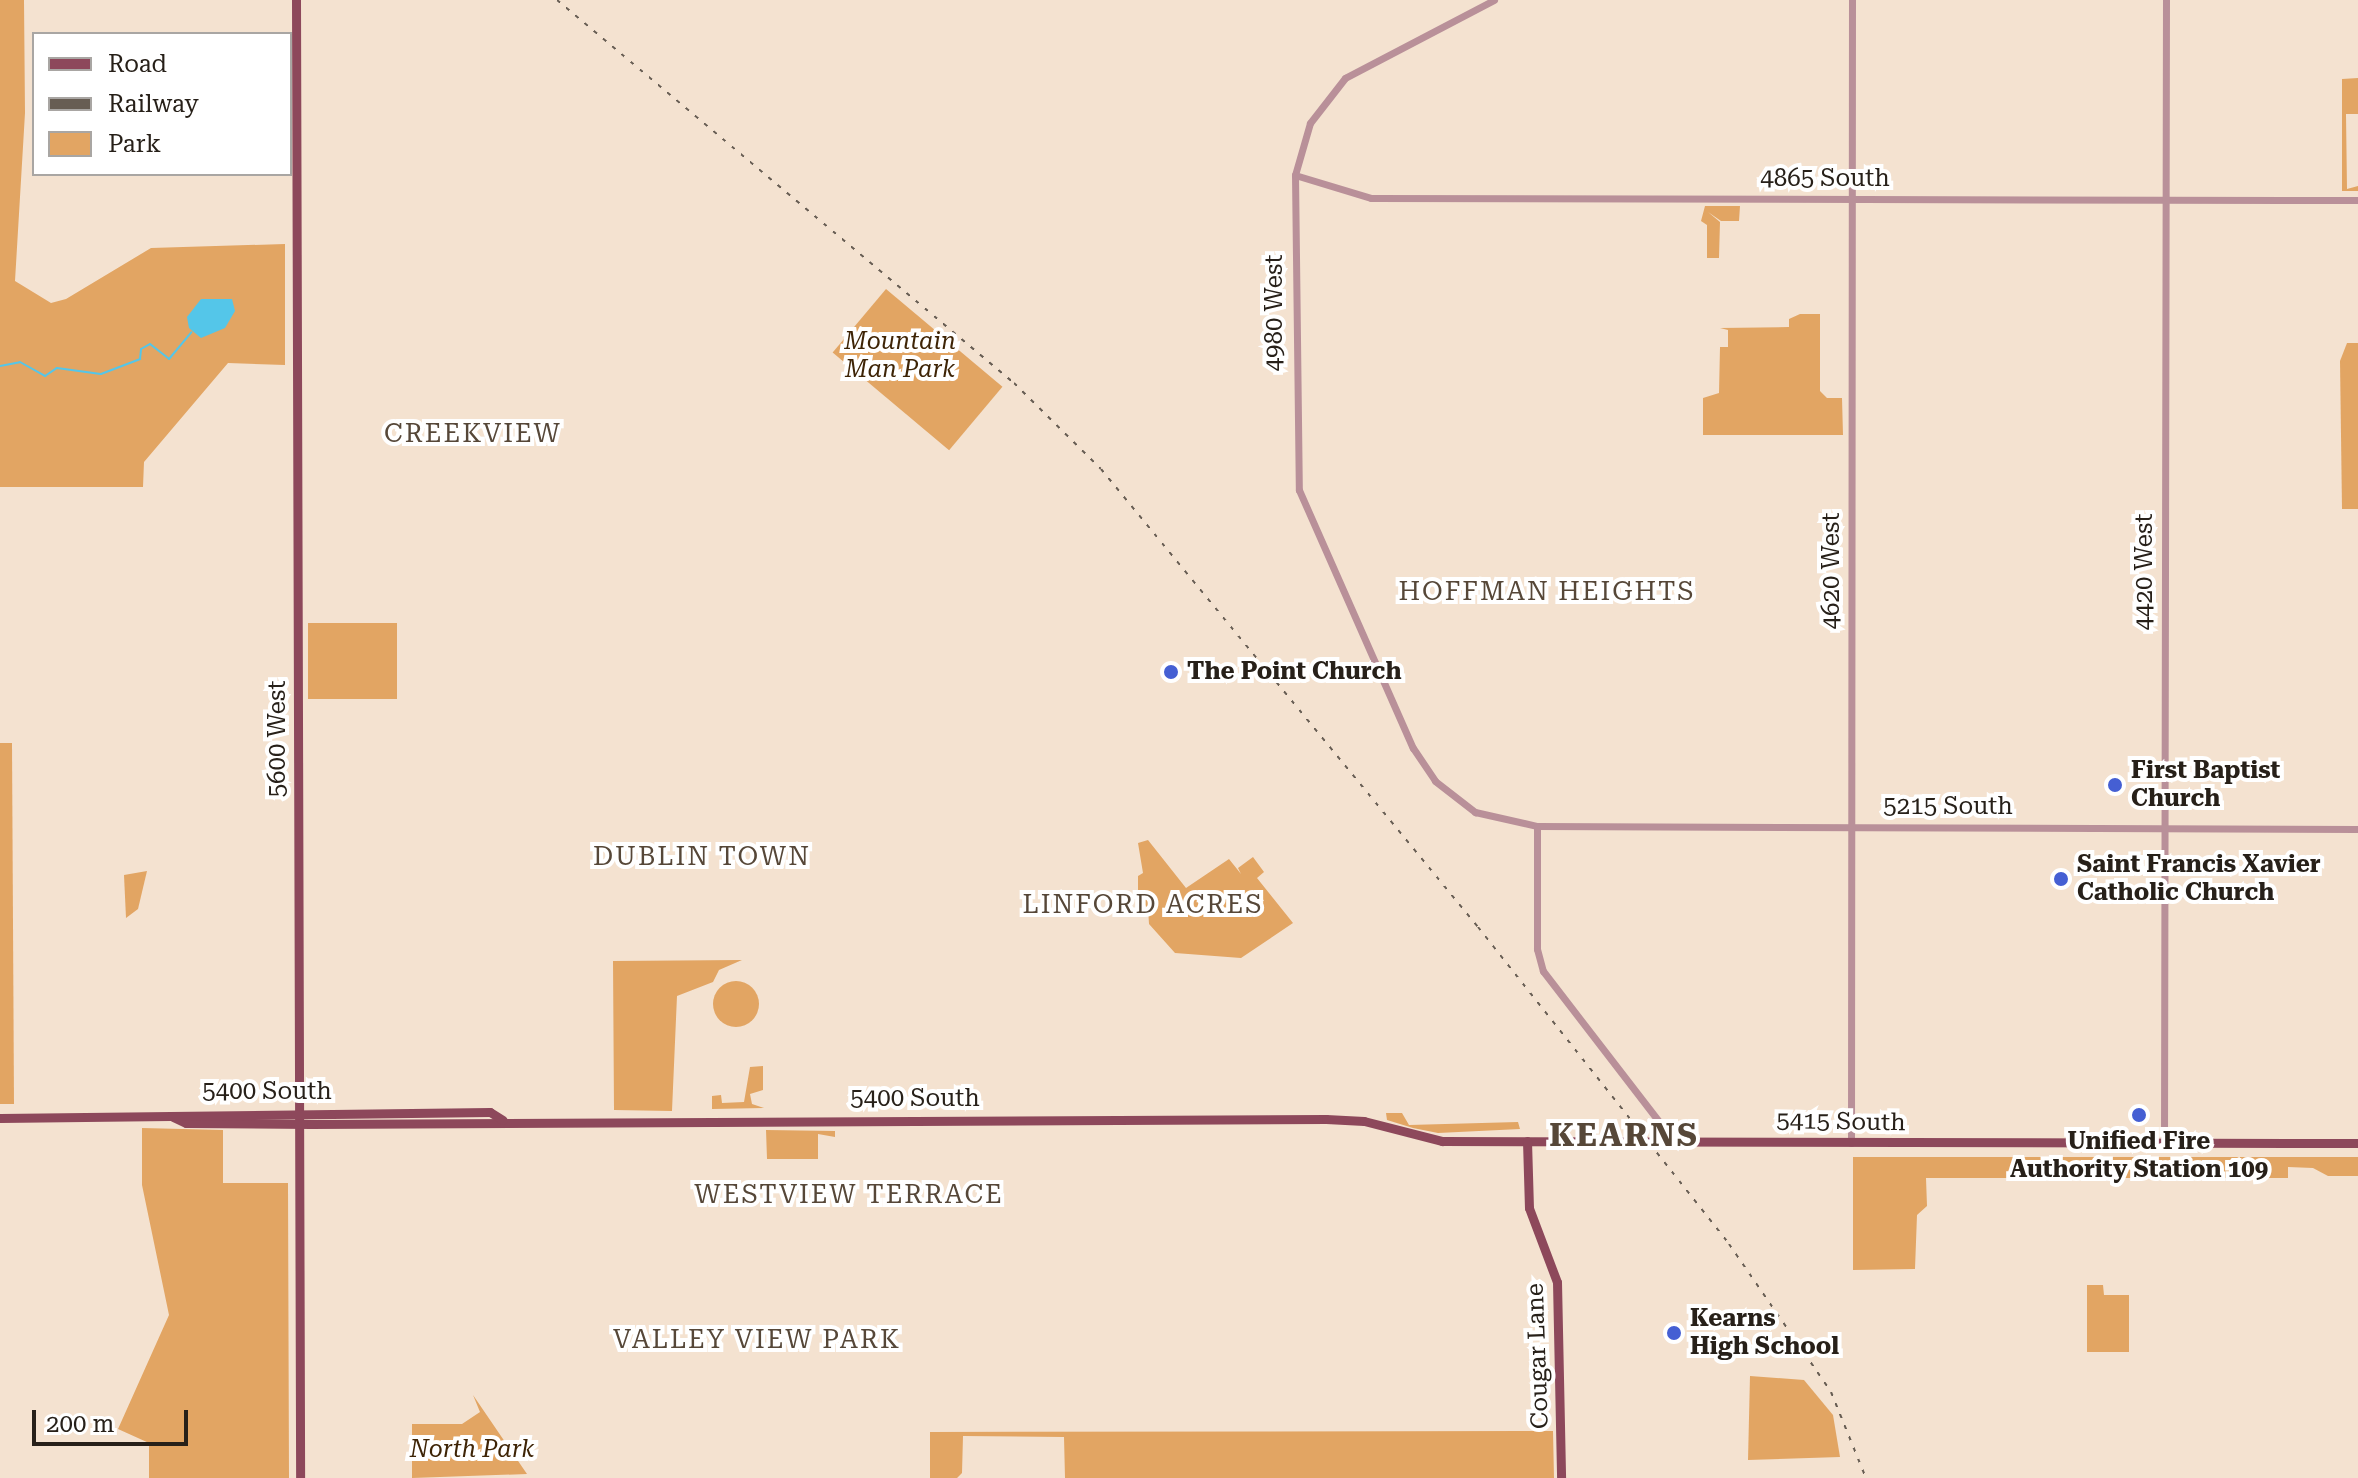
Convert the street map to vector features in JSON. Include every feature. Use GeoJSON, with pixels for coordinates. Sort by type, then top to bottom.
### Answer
{"type":"FeatureCollection","features":[{"type":"Feature","properties":{"kind":"main road","name":"5600 West"},"geometry":{"type":"LineString","coordinates":[[296,0],[300,1478]]}},
{"type":"Feature","properties":{"kind":"main road","name":"5400 South"},"geometry":{"type":"LineString","coordinates":[[0,1118],[173,1117],[187,1112],[490,1112],[503,1120]]}},
{"type":"Feature","properties":{"kind":"main road","name":"5400 South"},"geometry":{"type":"LineString","coordinates":[[173,1117],[186,1123],[299,1124],[445,1124],[503,1120],[1326,1119]]}},
{"type":"Feature","properties":{"kind":"main road","name":"5415 South"},"geometry":{"type":"LineString","coordinates":[[1326,1119],[1364,1121],[1429,1140],[2358,1143]]}},
{"type":"Feature","properties":{"kind":"main road","name":"Cougar Lane"},"geometry":{"type":"LineString","coordinates":[[1527,1141],[1529,1208],[1557,1282],[1561,1478]]}},
{"type":"Feature","properties":{"kind":"street","name":"4980 West"},"geometry":{"type":"LineString","coordinates":[[1494,0],[1345,78],[1305,131],[1295,175],[1294,452],[1302,503],[1424,766],[1448,793],[1475,812],[1537,826]]}},
{"type":"Feature","properties":{"kind":"street","name":"4620 West"},"geometry":{"type":"LineString","coordinates":[[1851,1143],[1852,0]]}},
{"type":"Feature","properties":{"kind":"street","name":"4420 West"},"geometry":{"type":"LineString","coordinates":[[2164,1144],[2166,0]]}},
{"type":"Feature","properties":{"kind":"street","name":"4865 South"},"geometry":{"type":"LineString","coordinates":[[1295,175],[1371,198],[2358,200]]}},
{"type":"Feature","properties":{"kind":"street","name":"5215 South"},"geometry":{"type":"LineString","coordinates":[[1537,826],[2358,829]]}},
{"type":"Feature","properties":{"kind":"street"},"geometry":{"type":"LineString","coordinates":[[1537,826],[1537,949],[1551,985],[1673,1140]]}},
{"type":"Feature","properties":{"kind":"green space"},"geometry":{"type":"Polygon","coordinates":[[[0,0],[24,0],[25,113],[15,281],[51,303],[66,299],[151,248],[285,244],[285,365],[228,363],[144,462],[143,487],[0,487],[0,0]]]}},
{"type":"Feature","properties":{"kind":"green space"},"geometry":{"type":"Polygon","coordinates":[[[2358,78],[2358,114],[2346,114],[2347,189],[2358,186],[2358,191],[2342,191],[2342,79],[2358,78]]]}},
{"type":"Feature","properties":{"kind":"green space"},"geometry":{"type":"Polygon","coordinates":[[[1705,206],[1740,206],[1739,221],[1721,221],[1708,212],[1720,222],[1719,258],[1707,258],[1707,225],[1701,221],[1705,206]]]}},
{"type":"Feature","properties":{"kind":"green space","name":"Mountain Man Park"},"geometry":{"type":"Polygon","coordinates":[[[886,289],[1002,387],[949,450],[833,353],[886,289]]]}},
{"type":"Feature","properties":{"kind":"green space"},"geometry":{"type":"Polygon","coordinates":[[[1800,314],[1820,314],[1820,391],[1827,398],[1842,398],[1843,435],[1703,435],[1703,398],[1719,393],[1720,347],[1728,347],[1728,330],[1720,328],[1789,327],[1789,319],[1800,314]]]}},
{"type":"Feature","properties":{"kind":"green space"},"geometry":{"type":"Polygon","coordinates":[[[2347,343],[2358,343],[2358,509],[2342,509],[2340,361],[2347,343]]]}},
{"type":"Feature","properties":{"kind":"green space"},"geometry":{"type":"Polygon","coordinates":[[[308,623],[397,623],[397,699],[308,699],[308,623]]]}},
{"type":"Feature","properties":{"kind":"green space"},"geometry":{"type":"Polygon","coordinates":[[[0,743],[12,743],[14,1104],[0,1104],[0,743]]]}},
{"type":"Feature","properties":{"kind":"green space"},"geometry":{"type":"Polygon","coordinates":[[[1148,840],[1186,888],[1229,859],[1241,874],[1238,868],[1253,857],[1264,872],[1257,878],[1293,923],[1241,958],[1175,953],[1149,924],[1148,908],[1138,898],[1138,876],[1143,873],[1138,843],[1148,840]]]}},
{"type":"Feature","properties":{"kind":"green space"},"geometry":{"type":"Polygon","coordinates":[[[147,871],[138,909],[126,918],[124,875],[147,871]]]}},
{"type":"Feature","properties":{"kind":"green space"},"geometry":{"type":"Polygon","coordinates":[[[742,960],[719,970],[713,982],[677,996],[672,1111],[614,1110],[613,961],[742,960]]]}},
{"type":"Feature","properties":{"kind":"green space"},"geometry":{"type":"Polygon","coordinates":[[[736,981],[752,988],[759,1004],[752,1020],[736,1027],[720,1020],[713,1004],[720,988],[736,981]]]}},
{"type":"Feature","properties":{"kind":"green space"},"geometry":{"type":"Polygon","coordinates":[[[763,1066],[763,1090],[750,1094],[752,1104],[764,1108],[712,1109],[712,1096],[721,1095],[722,1103],[744,1102],[750,1067],[763,1066]]]}},
{"type":"Feature","properties":{"kind":"green space"},"geometry":{"type":"Polygon","coordinates":[[[1386,1113],[1402,1113],[1409,1125],[1518,1122],[1520,1129],[1438,1133],[1387,1120],[1386,1113]]]}},
{"type":"Feature","properties":{"kind":"green space"},"geometry":{"type":"Polygon","coordinates":[[[142,1128],[223,1130],[223,1183],[288,1183],[289,1478],[149,1478],[149,1443],[118,1429],[169,1315],[142,1185],[142,1128]]]}},
{"type":"Feature","properties":{"kind":"green space"},"geometry":{"type":"Polygon","coordinates":[[[766,1130],[835,1131],[835,1137],[818,1134],[818,1159],[767,1159],[766,1130]]]}},
{"type":"Feature","properties":{"kind":"green space"},"geometry":{"type":"Polygon","coordinates":[[[1853,1157],[2358,1157],[2358,1176],[2328,1176],[2313,1168],[2288,1167],[2288,1178],[1926,1178],[1927,1206],[1917,1215],[1915,1269],[1853,1270],[1853,1157]]]}},
{"type":"Feature","properties":{"kind":"green space"},"geometry":{"type":"Polygon","coordinates":[[[2087,1285],[2103,1285],[2104,1295],[2129,1295],[2129,1352],[2087,1352],[2087,1285]]]}},
{"type":"Feature","properties":{"kind":"green space"},"geometry":{"type":"Polygon","coordinates":[[[1750,1376],[1804,1380],[1833,1415],[1840,1457],[1748,1460],[1750,1376]]]}},
{"type":"Feature","properties":{"kind":"green space","name":"North Park"},"geometry":{"type":"Polygon","coordinates":[[[473,1395],[527,1474],[412,1478],[412,1424],[462,1424],[480,1412],[473,1395]]]}},
{"type":"Feature","properties":{"kind":"green space"},"geometry":{"type":"Polygon","coordinates":[[[1553,1431],[1554,1478],[1065,1478],[1064,1437],[963,1436],[962,1473],[957,1478],[930,1478],[930,1432],[1553,1431]]]}},
{"type":"Feature","properties":{"kind":"water"},"geometry":{"type":"Polygon","coordinates":[[[201,299],[232,299],[235,311],[225,328],[201,338],[189,328],[187,317],[201,299]]]}},
{"type":"Feature","properties":{"kind":"waterway"},"geometry":{"type":"LineString","coordinates":[[0,366],[20,362],[45,376],[57,368],[101,374],[140,359],[141,349],[150,344],[169,359],[192,332]]}},
{"type":"Feature","properties":{"kind":"railway"},"geometry":{"type":"LineString","coordinates":[[557,0],[1014,383],[1101,469],[1478,927],[1729,1244],[1831,1392],[1866,1478]]}},
{"type":"Feature","properties":{"kind":"place","name":"The Point Church"},"geometry":{"type":"Point","coordinates":[1171,672]}},
{"type":"Feature","properties":{"kind":"place","name":"First Baptist Church"},"geometry":{"type":"Point","coordinates":[2115,785]}},
{"type":"Feature","properties":{"kind":"place","name":"Saint Francis Xavier Catholic Church"},"geometry":{"type":"Point","coordinates":[2061,879]}},
{"type":"Feature","properties":{"kind":"place","name":"Unified Fire Authority Station 109"},"geometry":{"type":"Point","coordinates":[2139,1115]}},
{"type":"Feature","properties":{"kind":"place","name":"Kearns High School"},"geometry":{"type":"Point","coordinates":[1674,1333]}},
{"type":"Feature","properties":{"kind":"district","name":"CREEKVIEW"},"geometry":{"type":"Point","coordinates":[473,434]}},
{"type":"Feature","properties":{"kind":"district","name":"HOFFMAN HEIGHTS"},"geometry":{"type":"Point","coordinates":[1547,592]}},
{"type":"Feature","properties":{"kind":"district","name":"DUBLIN TOWN"},"geometry":{"type":"Point","coordinates":[702,857]}},
{"type":"Feature","properties":{"kind":"district","name":"LINFORD ACRES"},"geometry":{"type":"Point","coordinates":[1143,905]}},
{"type":"Feature","properties":{"kind":"district","name":"KEARNS"},"geometry":{"type":"Point","coordinates":[1624,1135]}},
{"type":"Feature","properties":{"kind":"district","name":"WESTVIEW TERRACE"},"geometry":{"type":"Point","coordinates":[849,1195]}},
{"type":"Feature","properties":{"kind":"district","name":"VALLEY VIEW PARK"},"geometry":{"type":"Point","coordinates":[757,1340]}}]}
